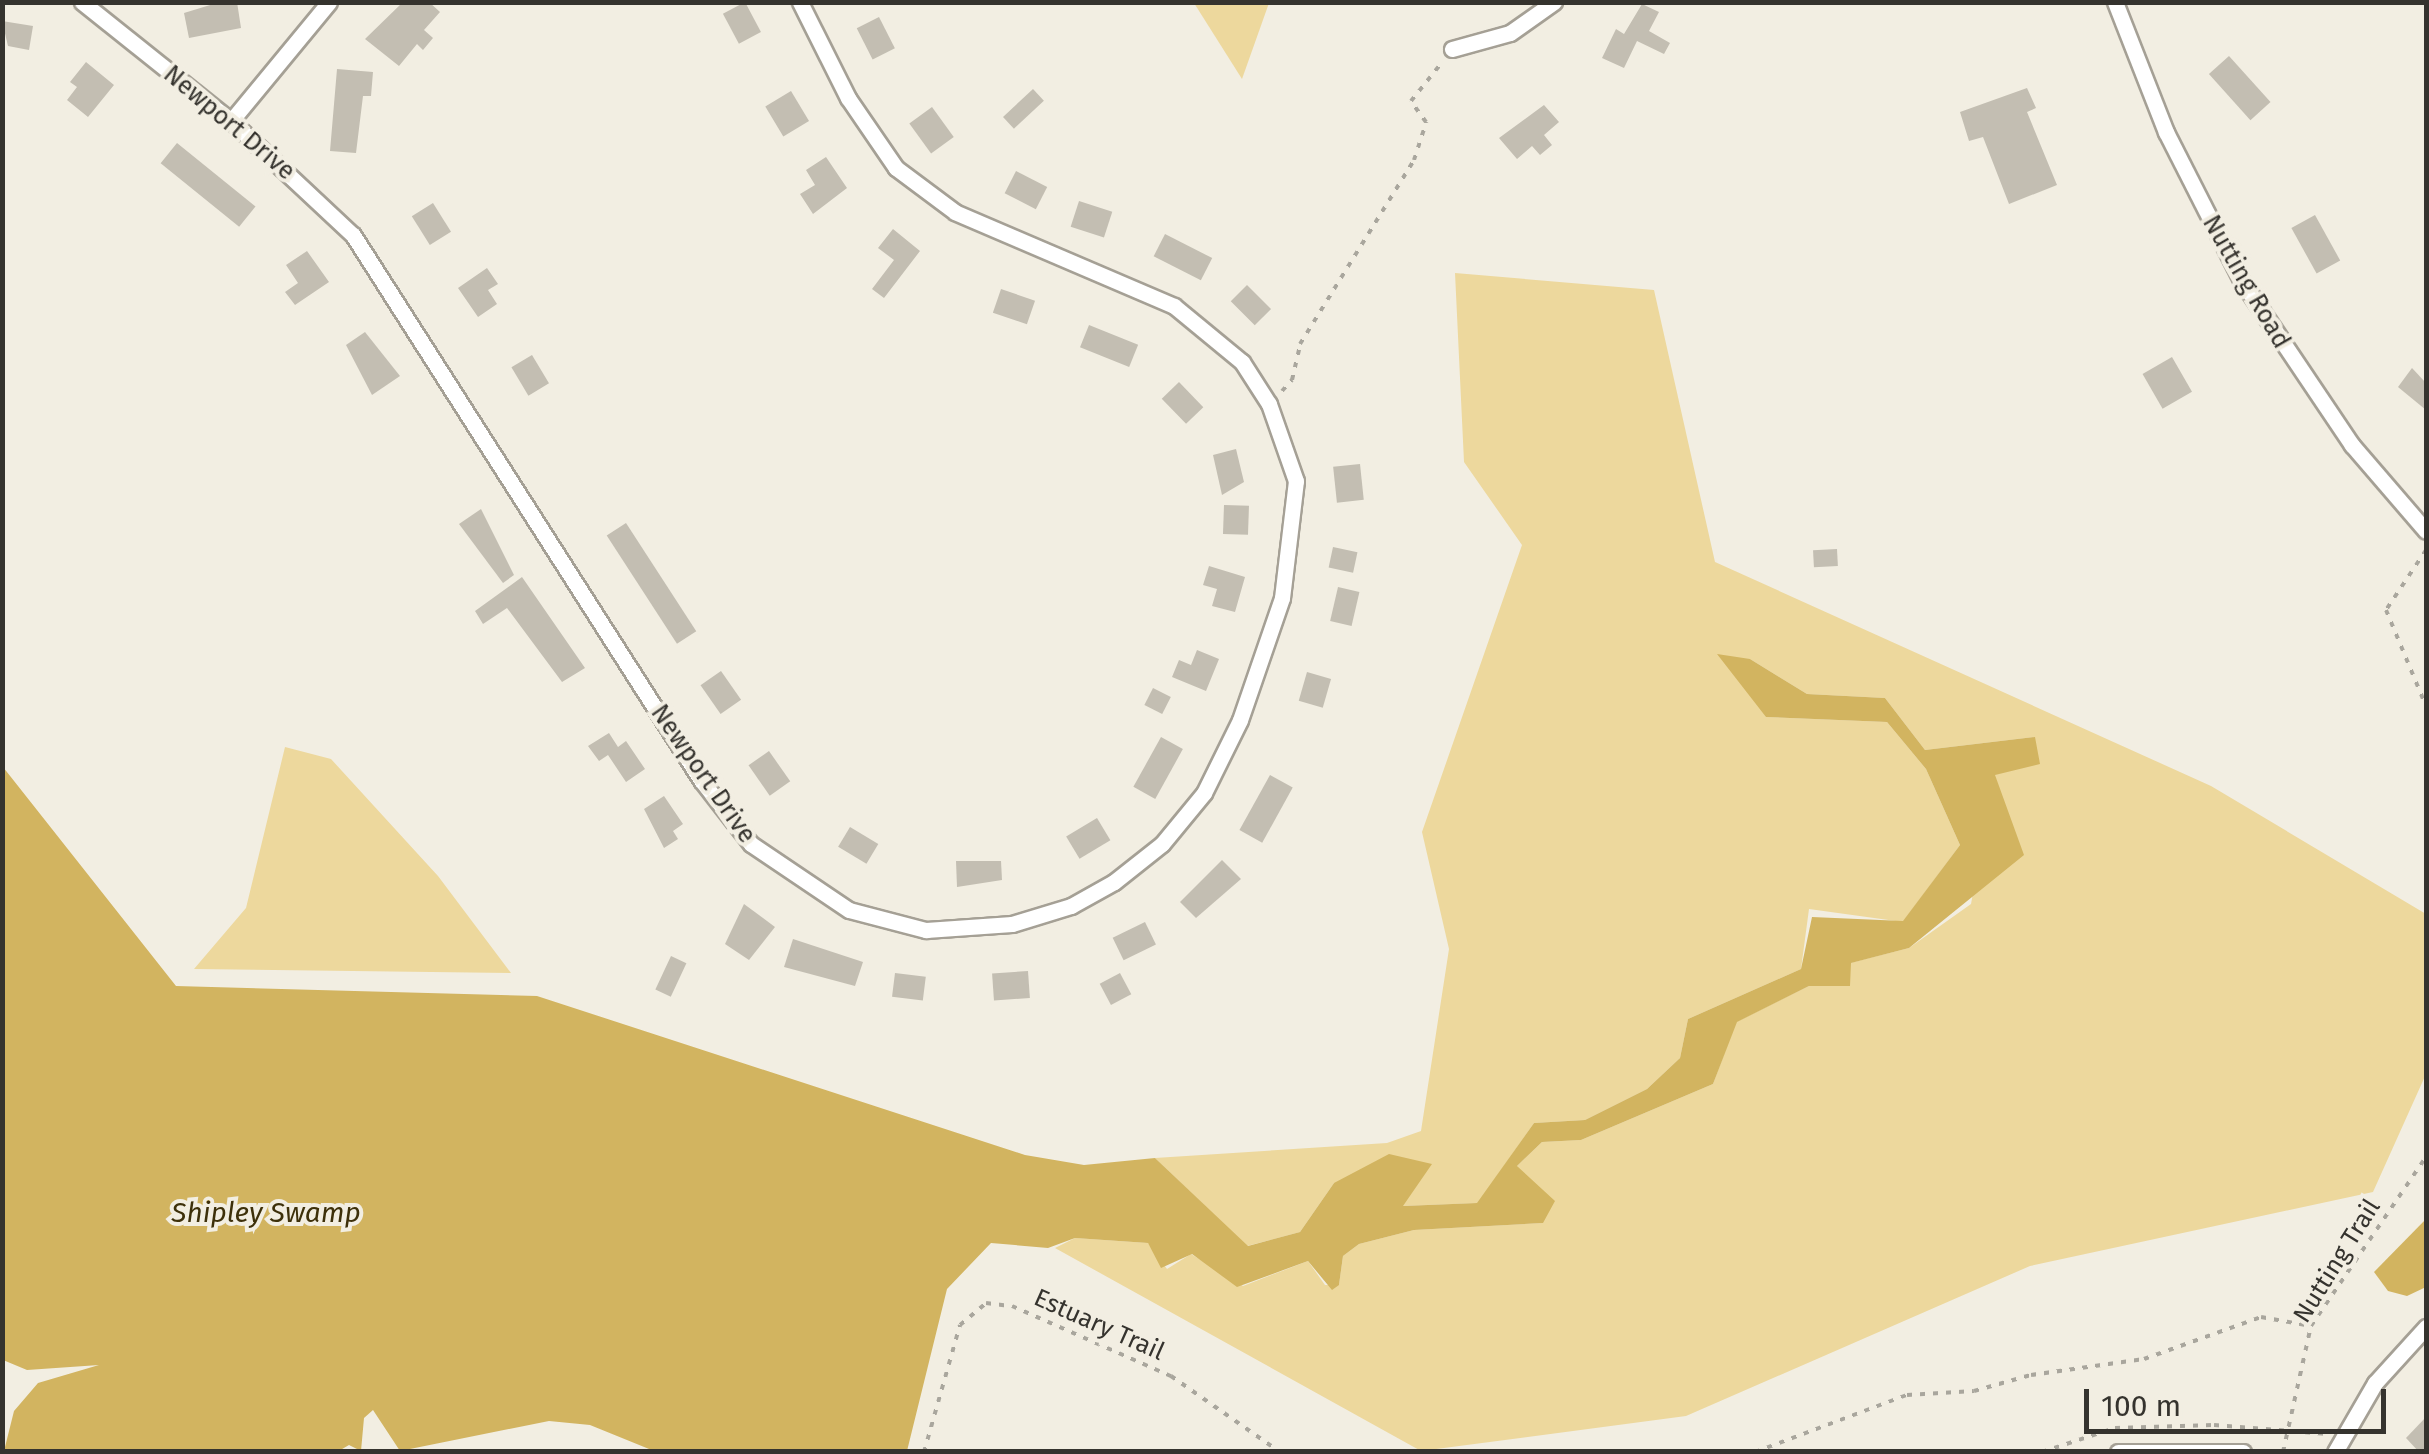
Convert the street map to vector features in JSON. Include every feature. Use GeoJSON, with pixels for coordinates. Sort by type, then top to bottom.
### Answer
{"type":"FeatureCollection","features":[{"type":"Feature","properties":{"kind":"street","name":"Newport Drive"},"geometry":{"type":"LineString","coordinates":[[82,2],[231,121],[321,202],[379,270],[701,780],[751,844],[812,892],[889,922],[968,930],[1046,916],[1114,882],[1188,816],[1240,720],[1291,554],[1296,481],[1269,404],[1242,362],[1174,306],[983,226],[919,189],[877,144],[800,2]]}},
{"type":"Feature","properties":{"kind":"street"},"geometry":{"type":"LineString","coordinates":[[231,121],[329,2]]}},
{"type":"Feature","properties":{"kind":"street"},"geometry":{"type":"LineString","coordinates":[[1452,49],[1510,33],[1554,2]]}},
{"type":"Feature","properties":{"kind":"street","name":"Nutting Road"},"geometry":{"type":"LineString","coordinates":[[2115,2],[2166,132],[2241,280],[2352,446],[2426,532]]}},
{"type":"Feature","properties":{"kind":"street"},"geometry":{"type":"LineString","coordinates":[[2334,1452],[2389,1364],[2426,1328]]}},
{"type":"Feature","properties":{"kind":"street"},"geometry":{"type":"LineString","coordinates":[[2118,1452],[2243,1452]]}},
{"type":"Feature","properties":{"kind":"path"},"geometry":{"type":"LineString","coordinates":[[1269,404],[1292,380],[1300,344],[1414,160],[1426,122],[1411,100],[1452,49]]}},
{"type":"Feature","properties":{"kind":"path"},"geometry":{"type":"LineString","coordinates":[[2426,550],[2386,610],[2426,706]]}},
{"type":"Feature","properties":{"kind":"path","name":"Nutting Trail"},"geometry":{"type":"LineString","coordinates":[[2283,1452],[2311,1326],[2426,1157]]}},
{"type":"Feature","properties":{"kind":"path","name":"Estuary Trail"},"geometry":{"type":"LineString","coordinates":[[924,1452],[960,1325],[986,1303],[1012,1306],[1171,1376],[1280,1452]]}},
{"type":"Feature","properties":{"kind":"path"},"geometry":{"type":"LineString","coordinates":[[1755,1452],[1906,1395],[1974,1391],[2031,1375],[2144,1359],[2261,1317],[2311,1326]]}},
{"type":"Feature","properties":{"kind":"path"},"geometry":{"type":"LineString","coordinates":[[2042,1452],[2114,1428],[2288,1430],[2343,1436]]}},
{"type":"Feature","properties":{"kind":"shaded area"},"geometry":{"type":"Polygon","coordinates":[[[1194,3],[1269,3],[1242,79],[1194,3]]]}},
{"type":"Feature","properties":{"kind":"shaded area"},"geometry":{"type":"Polygon","coordinates":[[[1455,273],[1654,290],[1715,562],[2211,786],[2426,914],[2426,1074],[2373,1192],[2030,1266],[1686,1416],[1421,1451],[1055,1248],[1075,1238],[1148,1243],[1167,1269],[1191,1254],[1243,1286],[1308,1261],[1325,1285],[1339,1285],[1343,1256],[1359,1244],[1414,1230],[1543,1223],[1517,1166],[1542,1142],[1581,1140],[1713,1084],[1736,1022],[1809,986],[1850,986],[1850,963],[1909,948],[1971,904],[1994,775],[2035,737],[1925,750],[1885,698],[1807,694],[1750,659],[1766,717],[1887,722],[1926,769],[1960,845],[1903,922],[1809,909],[1801,969],[1688,1019],[1680,1058],[1647,1089],[1585,1120],[1534,1123],[1478,1203],[1402,1206],[1334,1183],[1300,1232],[1247,1246],[1155,1158],[1387,1143],[1421,1131],[1449,949],[1422,832],[1522,545],[1464,462],[1455,273]]]}},
{"type":"Feature","properties":{"kind":"shaded area"},"geometry":{"type":"Polygon","coordinates":[[[285,747],[331,759],[438,876],[511,973],[194,969],[246,908],[285,747]]]}},
{"type":"Feature","properties":{"kind":"water","name":"Shipley Swamp"},"geometry":{"type":"Polygon","coordinates":[[[1717,654],[1750,659],[1807,694],[1885,698],[1925,750],[2035,737],[2040,764],[1995,775],[2024,855],[1909,948],[1851,963],[1850,986],[1809,986],[1737,1022],[1713,1084],[1581,1140],[1542,1142],[1517,1166],[1555,1201],[1543,1223],[1414,1230],[1359,1244],[1343,1256],[1339,1285],[1332,1290],[1308,1261],[1237,1287],[1192,1254],[1161,1268],[1148,1243],[1075,1238],[1048,1248],[991,1243],[947,1289],[907,1451],[654,1451],[590,1425],[549,1421],[400,1451],[373,1410],[364,1418],[361,1451],[349,1445],[337,1452],[4,1451],[14,1411],[38,1383],[99,1365],[27,1370],[3,1360],[3,767],[176,986],[537,996],[1025,1155],[1084,1165],[1155,1158],[1248,1246],[1300,1232],[1334,1183],[1389,1154],[1432,1164],[1403,1206],[1477,1203],[1534,1123],[1585,1120],[1647,1089],[1680,1058],[1688,1019],[1801,969],[1812,917],[1903,921],[1960,845],[1926,769],[1887,722],[1766,717],[1717,654]]]}},
{"type":"Feature","properties":{"kind":"water"},"geometry":{"type":"Polygon","coordinates":[[[2426,1219],[2426,1287],[2407,1296],[2388,1291],[2374,1272],[2426,1219]]]}},
{"type":"Feature","properties":{"kind":"building"},"geometry":{"type":"Polygon","coordinates":[[[220,2],[237,2],[241,28],[189,38],[184,13],[220,2]]]}},
{"type":"Feature","properties":{"kind":"building"},"geometry":{"type":"Polygon","coordinates":[[[403,2],[429,2],[440,12],[424,30],[433,38],[423,50],[417,44],[399,66],[365,39],[403,2]]]}},
{"type":"Feature","properties":{"kind":"building"},"geometry":{"type":"Polygon","coordinates":[[[745,2],[761,32],[739,44],[723,14],[745,2]]]}},
{"type":"Feature","properties":{"kind":"building"},"geometry":{"type":"Polygon","coordinates":[[[1642,4],[1659,12],[1649,31],[1670,43],[1664,54],[1637,41],[1624,68],[1602,58],[1616,29],[1624,34],[1642,4]]]}},
{"type":"Feature","properties":{"kind":"building"},"geometry":{"type":"Polygon","coordinates":[[[879,17],[895,48],[873,60],[857,28],[879,17]]]}},
{"type":"Feature","properties":{"kind":"building"},"geometry":{"type":"Polygon","coordinates":[[[2,21],[33,26],[29,50],[8,46],[2,21]]]}},
{"type":"Feature","properties":{"kind":"building"},"geometry":{"type":"Polygon","coordinates":[[[2229,56],[2270,102],[2250,120],[2209,74],[2229,56]]]}},
{"type":"Feature","properties":{"kind":"building"},"geometry":{"type":"Polygon","coordinates":[[[86,62],[114,85],[88,117],[67,100],[77,87],[70,82],[86,62]]]}},
{"type":"Feature","properties":{"kind":"building"},"geometry":{"type":"Polygon","coordinates":[[[337,69],[373,72],[371,96],[363,96],[356,153],[330,151],[337,69]]]}},
{"type":"Feature","properties":{"kind":"building"},"geometry":{"type":"Polygon","coordinates":[[[2027,88],[2036,108],[2027,112],[2057,185],[2009,204],[1983,137],[1969,141],[1960,112],[2027,88]]]}},
{"type":"Feature","properties":{"kind":"building"},"geometry":{"type":"Polygon","coordinates":[[[1033,89],[1044,101],[1014,129],[1003,117],[1033,89]]]}},
{"type":"Feature","properties":{"kind":"building"},"geometry":{"type":"Polygon","coordinates":[[[791,91],[809,121],[783,136],[765,106],[791,91]]]}},
{"type":"Feature","properties":{"kind":"building"},"geometry":{"type":"Polygon","coordinates":[[[1544,105],[1559,122],[1544,135],[1552,145],[1540,155],[1532,146],[1517,159],[1499,138],[1544,105]]]}},
{"type":"Feature","properties":{"kind":"building"},"geometry":{"type":"Polygon","coordinates":[[[932,107],[954,137],[931,153],[909,123],[932,107]]]}},
{"type":"Feature","properties":{"kind":"building"},"geometry":{"type":"Polygon","coordinates":[[[177,143],[255,207],[239,227],[161,163],[177,143]]]}},
{"type":"Feature","properties":{"kind":"building"},"geometry":{"type":"Polygon","coordinates":[[[826,157],[847,188],[813,214],[800,194],[815,185],[806,170],[826,157]]]}},
{"type":"Feature","properties":{"kind":"building"},"geometry":{"type":"Polygon","coordinates":[[[1016,171],[1047,187],[1036,209],[1005,193],[1016,171]]]}},
{"type":"Feature","properties":{"kind":"building"},"geometry":{"type":"Polygon","coordinates":[[[1079,201],[1112,212],[1104,237],[1071,227],[1079,201]]]}},
{"type":"Feature","properties":{"kind":"building"},"geometry":{"type":"Polygon","coordinates":[[[433,203],[451,232],[430,245],[412,216],[433,203]]]}},
{"type":"Feature","properties":{"kind":"building"},"geometry":{"type":"Polygon","coordinates":[[[2315,215],[2340,260],[2317,274],[2291,228],[2315,215]]]}},
{"type":"Feature","properties":{"kind":"building"},"geometry":{"type":"Polygon","coordinates":[[[893,229],[920,251],[884,298],[872,289],[894,260],[878,248],[893,229]]]}},
{"type":"Feature","properties":{"kind":"building"},"geometry":{"type":"Polygon","coordinates":[[[1165,234],[1212,258],[1201,280],[1154,256],[1165,234]]]}},
{"type":"Feature","properties":{"kind":"building"},"geometry":{"type":"Polygon","coordinates":[[[307,251],[329,282],[295,305],[285,292],[298,283],[286,265],[307,251]]]}},
{"type":"Feature","properties":{"kind":"building"},"geometry":{"type":"Polygon","coordinates":[[[487,268],[498,284],[488,290],[497,304],[478,317],[458,288],[487,268]]]}},
{"type":"Feature","properties":{"kind":"building"},"geometry":{"type":"Polygon","coordinates":[[[1247,285],[1271,309],[1255,325],[1231,301],[1247,285]]]}},
{"type":"Feature","properties":{"kind":"building"},"geometry":{"type":"Polygon","coordinates":[[[1001,289],[1035,301],[1027,324],[993,313],[1001,289]]]}},
{"type":"Feature","properties":{"kind":"building"},"geometry":{"type":"Polygon","coordinates":[[[1089,325],[1138,345],[1129,367],[1080,347],[1089,325]]]}},
{"type":"Feature","properties":{"kind":"building"},"geometry":{"type":"Polygon","coordinates":[[[365,332],[400,376],[372,395],[346,345],[365,332]]]}},
{"type":"Feature","properties":{"kind":"building"},"geometry":{"type":"Polygon","coordinates":[[[532,355],[549,383],[528,396],[511,367],[532,355]]]}},
{"type":"Feature","properties":{"kind":"building"},"geometry":{"type":"Polygon","coordinates":[[[2172,357],[2192,392],[2163,409],[2143,374],[2172,357]]]}},
{"type":"Feature","properties":{"kind":"building"},"geometry":{"type":"Polygon","coordinates":[[[2412,368],[2426,383],[2426,410],[2398,387],[2412,368]]]}},
{"type":"Feature","properties":{"kind":"building"},"geometry":{"type":"Polygon","coordinates":[[[1179,382],[1203,407],[1186,424],[1162,399],[1179,382]]]}},
{"type":"Feature","properties":{"kind":"building"},"geometry":{"type":"Polygon","coordinates":[[[1236,449],[1244,482],[1222,495],[1213,455],[1236,449]]]}},
{"type":"Feature","properties":{"kind":"building"},"geometry":{"type":"Polygon","coordinates":[[[1360,464],[1364,500],[1337,503],[1333,467],[1360,464]]]}},
{"type":"Feature","properties":{"kind":"building"},"geometry":{"type":"Polygon","coordinates":[[[1224,505],[1249,506],[1248,535],[1223,534],[1224,505]]]}},
{"type":"Feature","properties":{"kind":"building"},"geometry":{"type":"Polygon","coordinates":[[[481,509],[514,575],[503,583],[459,524],[481,509]]]}},
{"type":"Feature","properties":{"kind":"building"},"geometry":{"type":"Polygon","coordinates":[[[626,523],[696,631],[677,644],[607,536],[626,523]]]}},
{"type":"Feature","properties":{"kind":"building"},"geometry":{"type":"Polygon","coordinates":[[[1333,547],[1357,552],[1353,573],[1329,568],[1333,547]]]}},
{"type":"Feature","properties":{"kind":"building"},"geometry":{"type":"Polygon","coordinates":[[[1837,549],[1838,566],[1814,567],[1813,550],[1837,549]]]}},
{"type":"Feature","properties":{"kind":"building"},"geometry":{"type":"Polygon","coordinates":[[[1209,566],[1245,577],[1235,612],[1212,606],[1217,589],[1203,585],[1209,566]]]}},
{"type":"Feature","properties":{"kind":"building"},"geometry":{"type":"Polygon","coordinates":[[[522,577],[585,668],[562,682],[507,608],[483,624],[475,611],[522,577]]]}},
{"type":"Feature","properties":{"kind":"building"},"geometry":{"type":"Polygon","coordinates":[[[1338,587],[1359,592],[1352,626],[1330,621],[1338,587]]]}},
{"type":"Feature","properties":{"kind":"building"},"geometry":{"type":"Polygon","coordinates":[[[1197,650],[1219,659],[1206,691],[1172,677],[1179,660],[1191,665],[1197,650]]]}},
{"type":"Feature","properties":{"kind":"building"},"geometry":{"type":"Polygon","coordinates":[[[721,671],[741,700],[721,714],[701,685],[721,671]]]}},
{"type":"Feature","properties":{"kind":"building"},"geometry":{"type":"Polygon","coordinates":[[[1307,672],[1331,679],[1323,708],[1299,701],[1307,672]]]}},
{"type":"Feature","properties":{"kind":"building"},"geometry":{"type":"Polygon","coordinates":[[[1153,688],[1171,697],[1162,714],[1144,705],[1153,688]]]}},
{"type":"Feature","properties":{"kind":"building"},"geometry":{"type":"Polygon","coordinates":[[[609,733],[618,747],[626,741],[645,769],[626,782],[608,755],[599,761],[588,746],[609,733]]]}},
{"type":"Feature","properties":{"kind":"building"},"geometry":{"type":"Polygon","coordinates":[[[1161,737],[1183,749],[1155,799],[1133,787],[1161,737]]]}},
{"type":"Feature","properties":{"kind":"building"},"geometry":{"type":"Polygon","coordinates":[[[769,751],[790,781],[770,796],[749,765],[769,751]]]}},
{"type":"Feature","properties":{"kind":"building"},"geometry":{"type":"Polygon","coordinates":[[[1270,775],[1293,788],[1262,843],[1239,830],[1270,775]]]}},
{"type":"Feature","properties":{"kind":"building"},"geometry":{"type":"Polygon","coordinates":[[[664,796],[683,824],[673,831],[678,839],[664,848],[644,809],[664,796]]]}},
{"type":"Feature","properties":{"kind":"building"},"geometry":{"type":"Polygon","coordinates":[[[1097,818],[1110,840],[1080,859],[1066,837],[1097,818]]]}},
{"type":"Feature","properties":{"kind":"building"},"geometry":{"type":"Polygon","coordinates":[[[850,827],[878,844],[866,864],[838,847],[850,827]]]}},
{"type":"Feature","properties":{"kind":"building"},"geometry":{"type":"Polygon","coordinates":[[[1222,860],[1241,879],[1196,918],[1180,902],[1222,860]]]}},
{"type":"Feature","properties":{"kind":"building"},"geometry":{"type":"Polygon","coordinates":[[[956,861],[1001,861],[1002,880],[957,887],[956,861]]]}},
{"type":"Feature","properties":{"kind":"building"},"geometry":{"type":"Polygon","coordinates":[[[744,904],[775,927],[749,960],[725,944],[744,904]]]}},
{"type":"Feature","properties":{"kind":"building"},"geometry":{"type":"Polygon","coordinates":[[[1145,922],[1156,944],[1124,960],[1113,938],[1145,922]]]}},
{"type":"Feature","properties":{"kind":"building"},"geometry":{"type":"Polygon","coordinates":[[[793,939],[863,962],[855,986],[784,967],[793,939]]]}},
{"type":"Feature","properties":{"kind":"building"},"geometry":{"type":"Polygon","coordinates":[[[671,956],[686,963],[671,997],[655,990],[671,956]]]}},
{"type":"Feature","properties":{"kind":"building"},"geometry":{"type":"Polygon","coordinates":[[[1028,971],[1030,998],[994,1000],[992,974],[1028,971]]]}},
{"type":"Feature","properties":{"kind":"building"},"geometry":{"type":"Polygon","coordinates":[[[895,973],[926,977],[923,1001],[892,997],[895,973]]]}},
{"type":"Feature","properties":{"kind":"building"},"geometry":{"type":"Polygon","coordinates":[[[1120,973],[1131,994],[1111,1005],[1100,984],[1120,973]]]}},
{"type":"Feature","properties":{"kind":"building"},"geometry":{"type":"Polygon","coordinates":[[[2426,1417],[2426,1452],[2419,1452],[2406,1438],[2426,1417]]]}}]}
